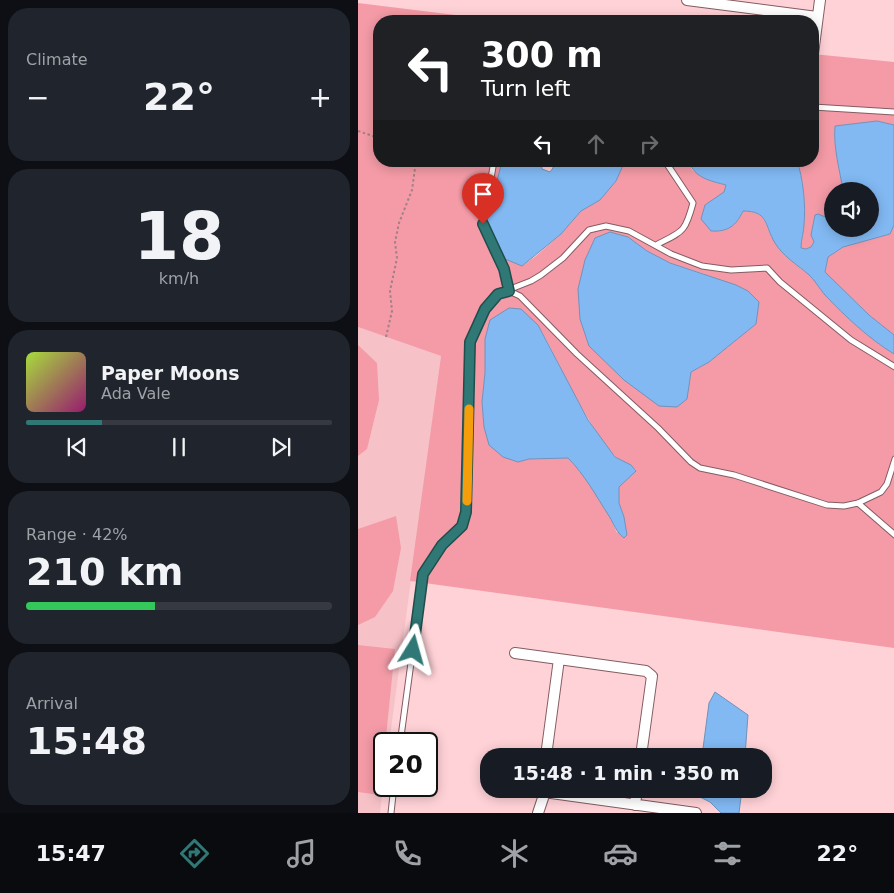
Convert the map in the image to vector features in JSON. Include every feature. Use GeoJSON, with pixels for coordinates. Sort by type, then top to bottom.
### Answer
{"type":"FeatureCollection","features":[{"type":"Feature","properties":{"kind":"street"},"geometry":{"type":"LineString","coordinates":[[692,0],[803,15]]}},
{"type":"Feature","properties":{"kind":"street"},"geometry":{"type":"LineString","coordinates":[[818,15],[820,0]]}},
{"type":"Feature","properties":{"kind":"street"},"geometry":{"type":"LineString","coordinates":[[515,653],[646,671],[652,676],[643,748]]}},
{"type":"Feature","properties":{"kind":"street"},"geometry":{"type":"LineString","coordinates":[[547,748],[559,659]]}},
{"type":"Feature","properties":{"kind":"street"},"geometry":{"type":"LineString","coordinates":[[538,813],[541,798]]}},
{"type":"Feature","properties":{"kind":"street"},"geometry":{"type":"LineString","coordinates":[[592,798],[696,813]]}},
{"type":"Feature","properties":{"kind":"street"},"geometry":{"type":"LineString","coordinates":[[635,805],[636,798]]}},
{"type":"Feature","properties":{"kind":"lane"},"geometry":{"type":"LineString","coordinates":[[819,107],[894,112]]}},
{"type":"Feature","properties":{"kind":"lane"},"geometry":{"type":"LineString","coordinates":[[493,167],[483,224],[504,269],[509,291]]}},
{"type":"Feature","properties":{"kind":"lane"},"geometry":{"type":"LineString","coordinates":[[656,245],[681,232],[688,220],[693,203],[669,167]]}},
{"type":"Feature","properties":{"kind":"lane"},"geometry":{"type":"LineString","coordinates":[[402,732],[423,574],[442,545],[462,526],[466,512],[470,342],[485,309],[498,294],[531,281],[549,269],[590,230],[597,227],[614,226],[629,230],[686,260],[714,269],[767,268],[780,282],[851,340],[894,367]]}},
{"type":"Feature","properties":{"kind":"lane"},"geometry":{"type":"LineString","coordinates":[[509,291],[520,296],[577,354],[700,468],[734,475],[827,505],[844,506],[858,503],[881,492],[887,484],[894,458]]}},
{"type":"Feature","properties":{"kind":"lane"},"geometry":{"type":"LineString","coordinates":[[858,503],[894,535]]}},
{"type":"Feature","properties":{"kind":"lane"},"geometry":{"type":"LineString","coordinates":[[391,813],[393,797]]}},
{"type":"Feature","properties":{"kind":"path"},"geometry":{"type":"LineString","coordinates":[[358,131],[373,136]]}},
{"type":"Feature","properties":{"kind":"path"},"geometry":{"type":"LineString","coordinates":[[386,337],[392,311],[390,291],[397,258],[395,242],[399,222],[412,190],[415,167]]}},
{"type":"Feature","properties":{"kind":"shaded area"},"geometry":{"type":"Polygon","coordinates":[[[358,3],[455,15],[373,15],[373,167],[500,167],[487,221],[522,266],[561,234],[581,211],[600,200],[616,181],[622,167],[691,167],[692,170],[715,182],[726,185],[725,192],[705,205],[716,231],[733,225],[743,211],[757,213],[764,220],[771,236],[786,256],[810,275],[839,309],[870,338],[894,354],[894,648],[410,581],[441,356],[358,327],[358,3]],[[628,237],[691,372],[709,362],[756,324],[704,274],[670,263],[647,251],[628,237]],[[538,325],[485,373],[482,402],[484,427],[518,462],[529,459],[568,458],[596,493],[617,533],[624,517],[619,503],[619,487],[636,470],[616,458],[602,440],[582,408],[538,325]]]}},
{"type":"Feature","properties":{"kind":"shaded area"},"geometry":{"type":"Polygon","coordinates":[[[819,55],[894,62],[894,125],[877,121],[835,126],[836,150],[841,182],[824,182],[824,216],[815,215],[811,235],[814,242],[811,247],[806,249],[801,248],[805,217],[799,167],[819,167],[819,55]]]}},
{"type":"Feature","properties":{"kind":"shaded area"},"geometry":{"type":"Polygon","coordinates":[[[894,225],[894,335],[869,315],[825,273],[828,257],[843,247],[890,234],[894,225]]]}},
{"type":"Feature","properties":{"kind":"shaded area"},"geometry":{"type":"Polygon","coordinates":[[[358,327],[441,356],[391,732],[373,732],[373,797],[382,797],[380,813],[358,813],[358,327]]]}},
{"type":"Feature","properties":{"kind":"shaded area"},"geometry":{"type":"Polygon","coordinates":[[[358,345],[377,363],[379,400],[367,449],[358,456],[358,345]]]}},
{"type":"Feature","properties":{"kind":"shaded area"},"geometry":{"type":"Polygon","coordinates":[[[396,516],[401,548],[393,591],[375,617],[358,625],[358,529],[396,516]]]}},
{"type":"Feature","properties":{"kind":"shaded area"},"geometry":{"type":"Polygon","coordinates":[[[358,645],[395,649],[386,732],[373,732],[373,794],[358,792],[358,645]]]}},
{"type":"Feature","properties":{"kind":"water"},"geometry":{"type":"Polygon","coordinates":[[[877,121],[894,125],[894,225],[890,234],[843,247],[828,257],[825,272],[869,315],[894,335],[894,354],[849,319],[825,295],[810,276],[782,252],[775,243],[762,216],[757,213],[743,211],[731,227],[711,231],[701,219],[705,205],[724,192],[726,185],[704,178],[691,167],[799,167],[805,217],[801,248],[811,247],[814,242],[811,235],[815,215],[818,214],[824,216],[824,237],[879,237],[879,182],[841,182],[835,126],[877,121]]]}},
{"type":"Feature","properties":{"kind":"water"},"geometry":{"type":"Polygon","coordinates":[[[500,167],[542,167],[542,169],[550,172],[553,167],[622,167],[616,181],[600,200],[581,211],[561,234],[522,266],[505,259],[487,221],[500,167]]]}},
{"type":"Feature","properties":{"kind":"water"},"geometry":{"type":"Polygon","coordinates":[[[610,232],[628,237],[647,251],[670,263],[736,285],[748,291],[759,302],[756,324],[709,362],[691,372],[687,399],[677,407],[659,406],[624,380],[589,346],[580,319],[578,289],[585,260],[595,238],[610,232]]]}},
{"type":"Feature","properties":{"kind":"water"},"geometry":{"type":"Polygon","coordinates":[[[509,308],[521,309],[538,325],[588,420],[615,457],[631,465],[636,471],[619,487],[619,503],[627,535],[624,538],[617,531],[585,479],[568,458],[529,459],[518,462],[503,457],[489,445],[484,427],[482,402],[485,373],[485,339],[490,320],[509,308]]]}},
{"type":"Feature","properties":{"kind":"water"},"geometry":{"type":"Polygon","coordinates":[[[715,692],[748,715],[746,748],[703,748],[709,703],[715,692]]]}},
{"type":"Feature","properties":{"kind":"water"},"geometry":{"type":"Polygon","coordinates":[[[702,798],[741,798],[739,813],[721,813],[710,802],[702,798]]]}},
{"type":"Feature","properties":{"kind":"slow traffic"},"geometry":{"type":"LineString","coordinates":[[467,501],[469,409]]}},
{"type":"Feature","properties":{"kind":"route"},"geometry":{"type":"LineString","coordinates":[[413,650],[423,574],[442,545],[462,526],[466,512],[468,496],[470,342],[485,309],[498,294],[509,291],[504,269],[483,224]]}}]}
